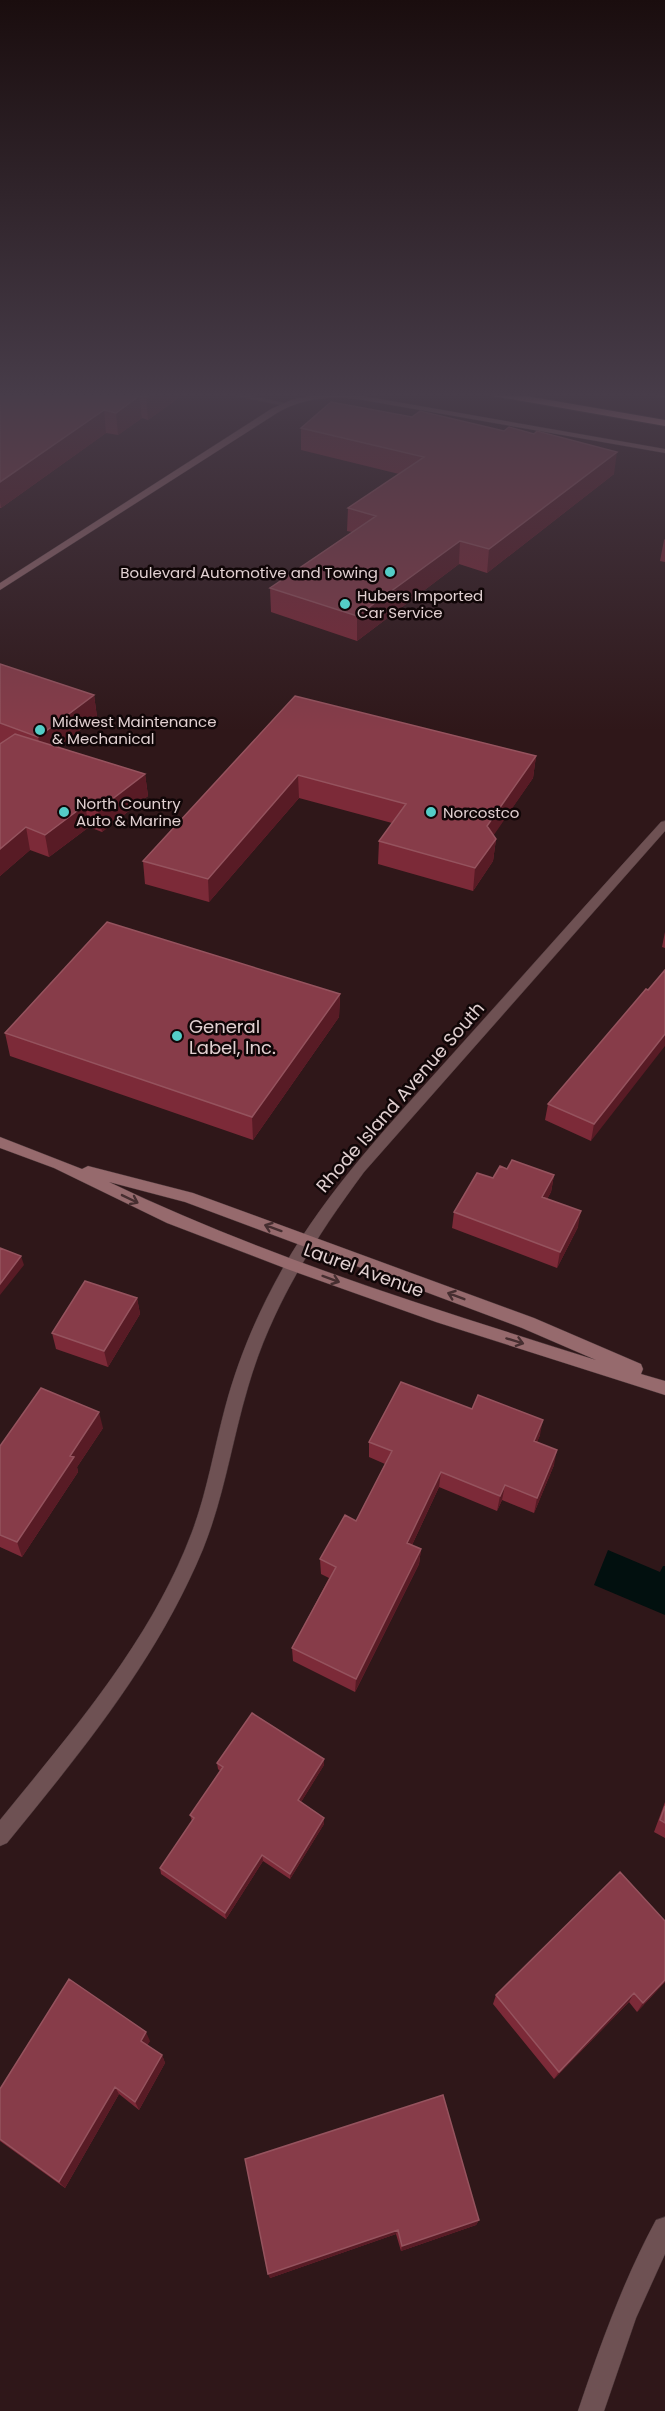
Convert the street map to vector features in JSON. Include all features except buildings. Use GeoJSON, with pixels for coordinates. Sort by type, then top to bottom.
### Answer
{"type":"FeatureCollection","features":[{"type":"Feature","properties":{"kind":"street"},"geometry":{"type":"LineString","coordinates":[[0,587],[127,506]]}},
{"type":"Feature","properties":{"kind":"street","name":"Rhode Island Avenue South"},"geometry":{"type":"LineString","coordinates":[[0,1836],[99,1711],[157,1624],[194,1549],[205,1519],[249,1356],[292,1265],[329,1206],[359,1168],[665,824]]}},
{"type":"Feature","properties":{"kind":"street","name":"Laurel Avenue"},"geometry":{"type":"LineString","coordinates":[[0,1142],[59,1164],[172,1220],[292,1265],[436,1316],[665,1388]]}},
{"type":"Feature","properties":{"kind":"street","name":"Laurel Avenue"},"geometry":{"type":"LineString","coordinates":[[59,1164],[188,1197],[307,1240],[528,1323],[665,1383]]}},
{"type":"Feature","properties":{"kind":"street"},"geometry":{"type":"LineString","coordinates":[[591,2411],[622,2318],[648,2259],[665,2229]]}},
{"type":"Feature","properties":{"kind":"shaded area"},"geometry":{"type":"Polygon","coordinates":[[[608,1550],[660,1572],[665,1566],[665,1615],[594,1585],[608,1550]]]}},
{"type":"Feature","properties":{"kind":"place","name":"Boulevard Automotive and Towing"},"geometry":{"type":"Point","coordinates":[390,572]}},
{"type":"Feature","properties":{"kind":"place","name":"Hubers Imported Car Service"},"geometry":{"type":"Point","coordinates":[345,604]}},
{"type":"Feature","properties":{"kind":"place","name":"Midwest Maintenance & Mechanical"},"geometry":{"type":"Point","coordinates":[40,730]}},
{"type":"Feature","properties":{"kind":"place","name":"North Country Auto & Marine"},"geometry":{"type":"Point","coordinates":[64,812]}},
{"type":"Feature","properties":{"kind":"place","name":"Norcostco"},"geometry":{"type":"Point","coordinates":[431,812]}},
{"type":"Feature","properties":{"kind":"place","name":"General Label, Inc."},"geometry":{"type":"Point","coordinates":[177,1036]}}]}
